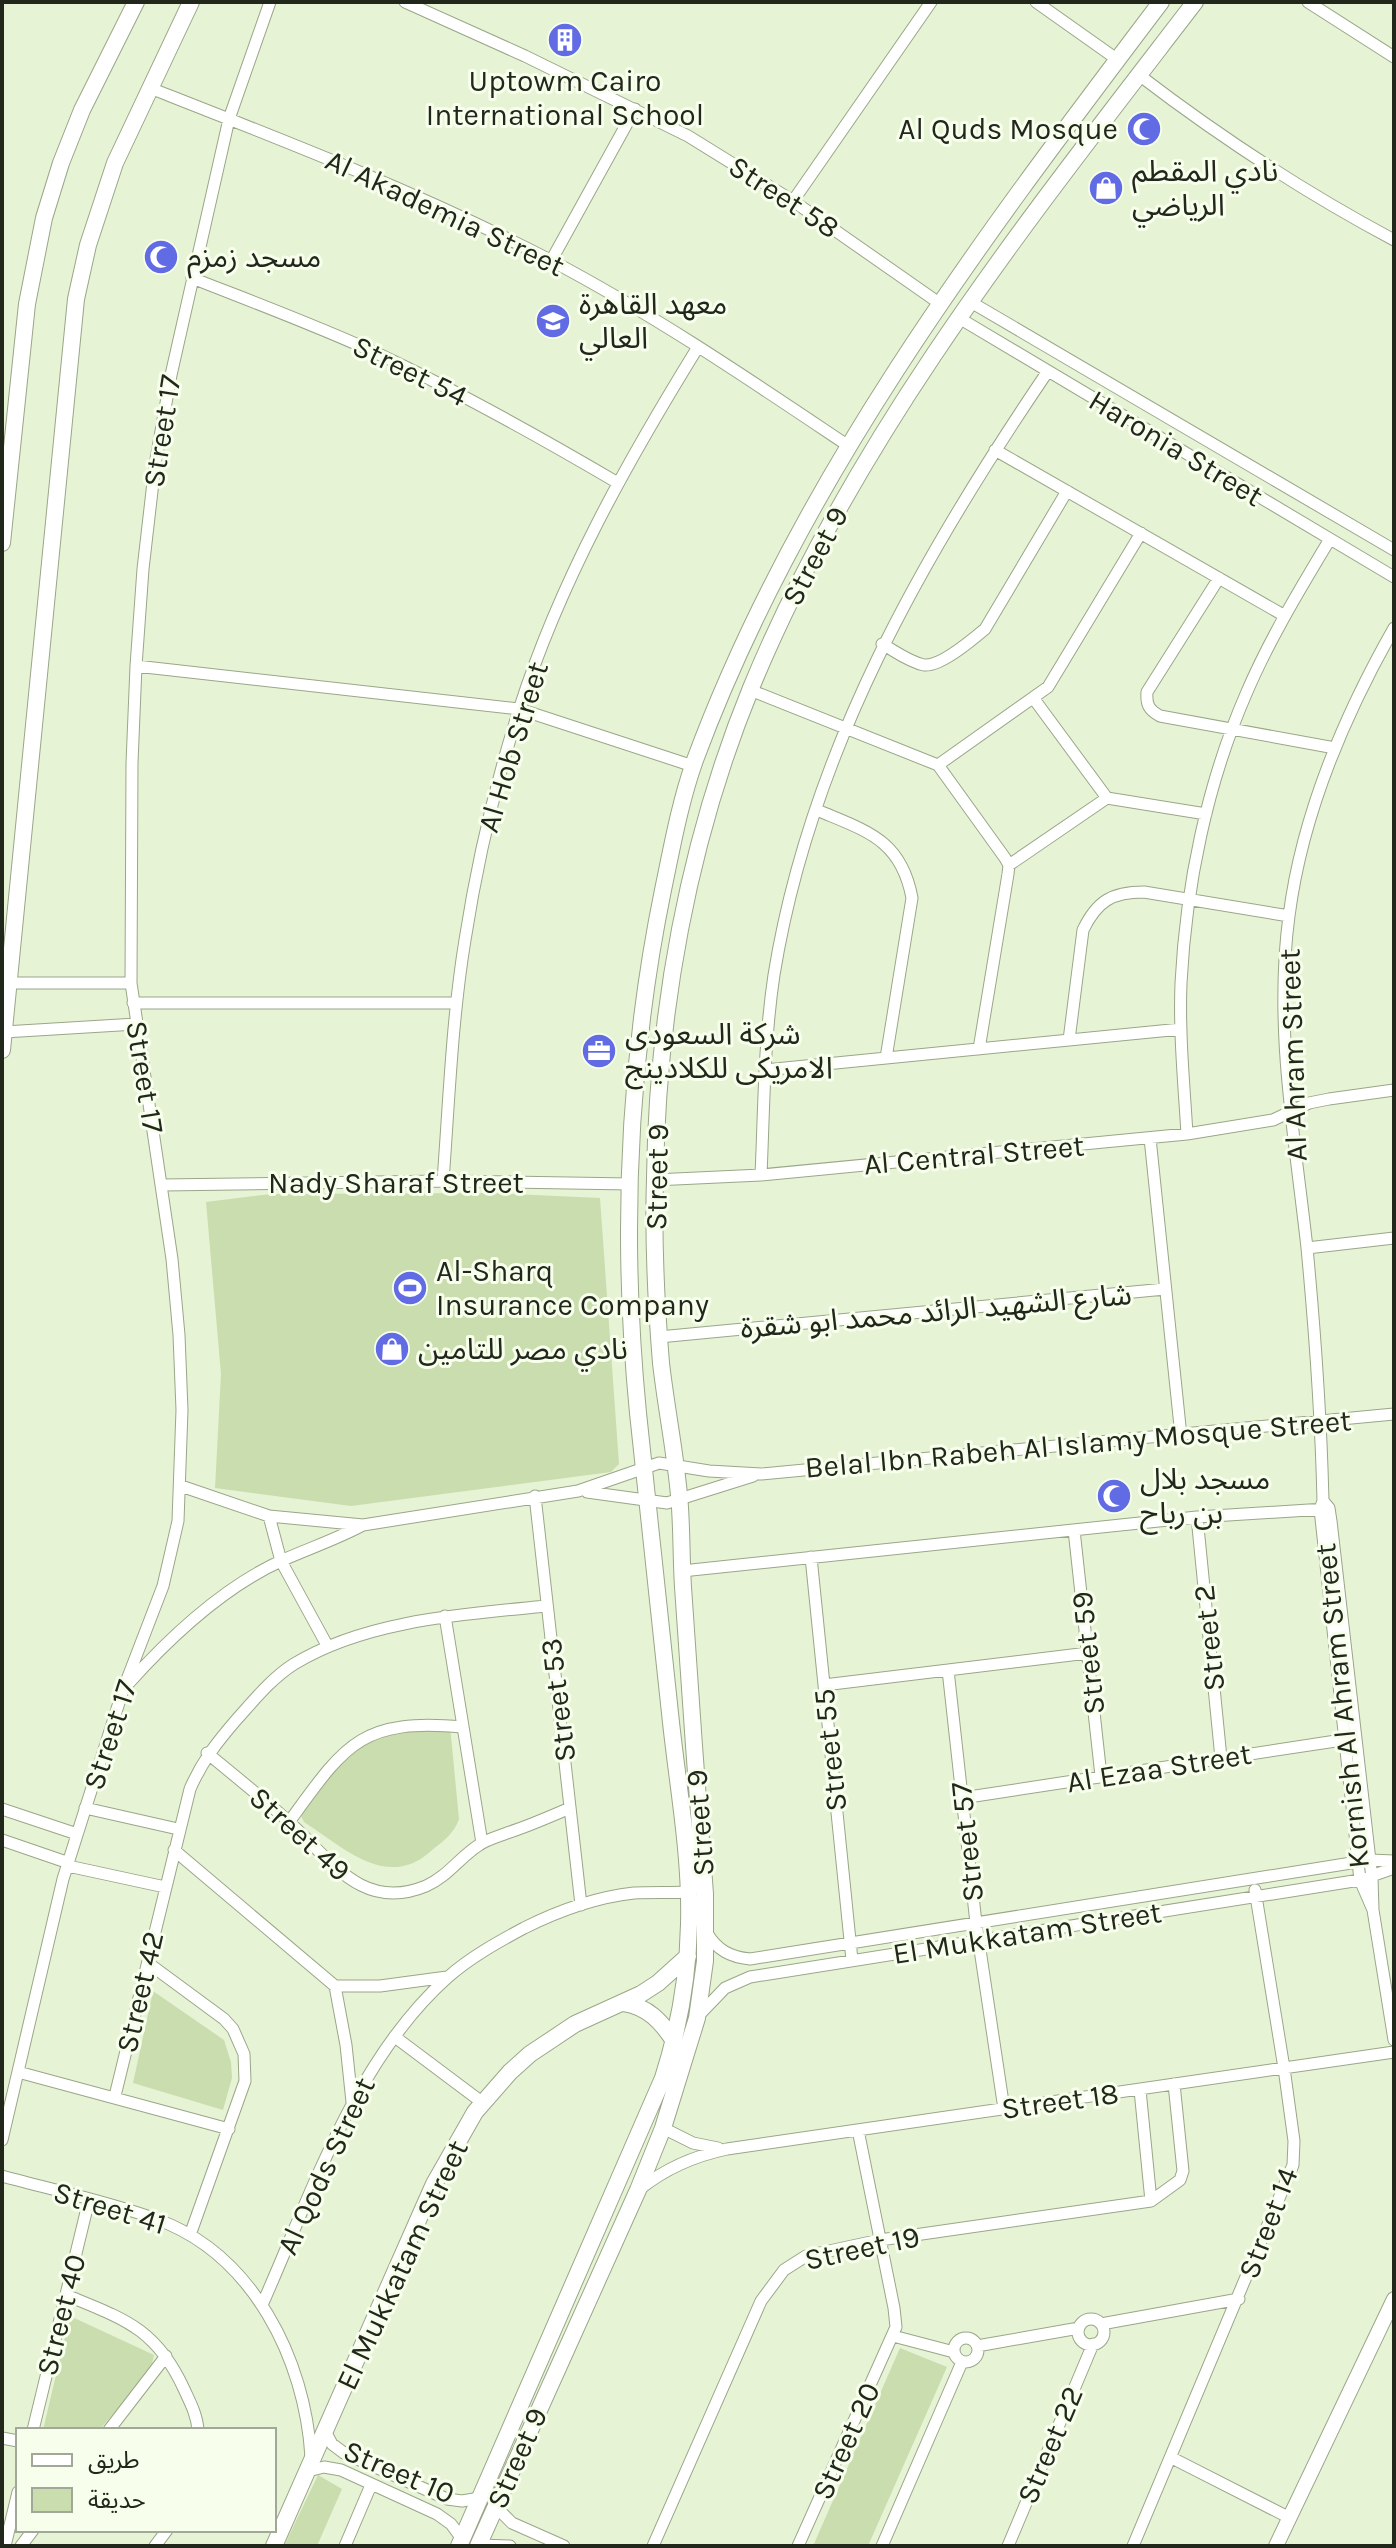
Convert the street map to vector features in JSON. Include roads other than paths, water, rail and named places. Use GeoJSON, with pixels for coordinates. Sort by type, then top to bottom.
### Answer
{"type":"FeatureCollection","features":[{"type":"Feature","properties":{"kind":"main road"},"geometry":{"type":"LineString","coordinates":[[2,543],[27,304],[44,218],[82,110],[136,2]]}},
{"type":"Feature","properties":{"kind":"main road"},"geometry":{"type":"LineString","coordinates":[[2,1050],[76,299],[105,190],[126,136],[191,2]]}},
{"type":"Feature","properties":{"kind":"main road","name":"Street 9"},"geometry":{"type":"LineString","coordinates":[[470,2544],[480,2498],[663,2078],[674,2041],[688,1956],[689,1892],[633,1353],[630,1184],[634,1104],[653,941],[669,859],[693,766],[776,575],[847,445],[939,303],[1161,2]]}},
{"type":"Feature","properties":{"kind":"main road","name":"Street 9"},"geometry":{"type":"LineString","coordinates":[[470,2544],[495,2506],[638,2190],[663,2128],[697,2018],[706,1933],[679,1498],[659,1337],[654,1180],[662,1061],[684,916],[711,802],[750,690],[799,583],[868,458],[969,301],[1195,2]]}},
{"type":"Feature","properties":{"kind":"main road"},"geometry":{"type":"LineString","coordinates":[[633,1353],[646,1364],[661,1362]]}},
{"type":"Feature","properties":{"kind":"main road","name":"El Mukkatam Street"},"geometry":{"type":"LineString","coordinates":[[274,2546],[434,2184],[460,2135],[510,2072],[552,2038],[658,1983],[688,1956]]}},
{"type":"Feature","properties":{"kind":"main road"},"geometry":{"type":"LineString","coordinates":[[624,2003],[648,2011],[674,2041]]}},
{"type":"Feature","properties":{"kind":"street","name":"Street 17"},"geometry":{"type":"LineString","coordinates":[[2,2140],[68,1864],[123,1690],[163,1586],[178,1521],[182,1410],[179,1335],[162,1185],[131,983],[132,763],[136,666],[155,465],[171,375],[229,119],[270,2]]}},
{"type":"Feature","properties":{"kind":"street","name":"Street 58"},"geometry":{"type":"LineString","coordinates":[[405,2],[525,56],[688,136],[793,201],[939,303]]}},
{"type":"Feature","properties":{"kind":"street"},"geometry":{"type":"LineString","coordinates":[[793,201],[931,2]]}},
{"type":"Feature","properties":{"kind":"street"},"geometry":{"type":"LineString","coordinates":[[1036,2],[1118,60]]}},
{"type":"Feature","properties":{"kind":"street"},"geometry":{"type":"LineString","coordinates":[[1308,2],[1394,57]]}},
{"type":"Feature","properties":{"kind":"street"},"geometry":{"type":"LineString","coordinates":[[1139,75],[1204,125],[1272,170],[1394,240]]}},
{"type":"Feature","properties":{"kind":"street","name":"Al Akademia Street"},"geometry":{"type":"LineString","coordinates":[[150,88],[399,187],[551,261],[698,347],[847,445]]}},
{"type":"Feature","properties":{"kind":"street"},"geometry":{"type":"LineString","coordinates":[[551,261],[635,109]]}},
{"type":"Feature","properties":{"kind":"street","name":"Street 54"},"geometry":{"type":"LineString","coordinates":[[192,278],[375,353],[498,415],[618,483]]}},
{"type":"Feature","properties":{"kind":"street","name":"Haronia Street"},"geometry":{"type":"LineString","coordinates":[[969,301],[1394,550]]}},
{"type":"Feature","properties":{"kind":"street","name":"Haronia Street"},"geometry":{"type":"LineString","coordinates":[[959,318],[1394,577]]}},
{"type":"Feature","properties":{"kind":"street","name":"Al Hob Street"},"geometry":{"type":"LineString","coordinates":[[443,1181],[456,1003],[476,879],[519,709],[576,567],[618,483],[698,347]]}},
{"type":"Feature","properties":{"kind":"street"},"geometry":{"type":"LineString","coordinates":[[761,1175],[768,1022],[780,944],[796,875],[844,727],[882,644],[995,450],[1048,371]]}},
{"type":"Feature","properties":{"kind":"street"},"geometry":{"type":"LineString","coordinates":[[995,450],[1285,616]]}},
{"type":"Feature","properties":{"kind":"street"},"geometry":{"type":"LineString","coordinates":[[882,644],[927,666],[972,640],[985,629],[1067,491]]}},
{"type":"Feature","properties":{"kind":"street"},"geometry":{"type":"LineString","coordinates":[[938,765],[1048,687],[1141,533]]}},
{"type":"Feature","properties":{"kind":"street"},"geometry":{"type":"LineString","coordinates":[[1187,1134],[1181,1029],[1182,972],[1189,901],[1206,814],[1246,694],[1285,616],[1330,539]]}},
{"type":"Feature","properties":{"kind":"street"},"geometry":{"type":"LineString","coordinates":[[1219,578],[1147,692],[1146,703],[1151,711],[1160,716],[1335,748]]}},
{"type":"Feature","properties":{"kind":"street","name":"Al Ahram Street"},"geometry":{"type":"LineString","coordinates":[[1324,1506],[1321,1422],[1307,1248],[1290,1112],[1285,1022],[1289,916],[1297,869],[1335,748],[1370,671],[1394,628]]}},
{"type":"Feature","properties":{"kind":"street"},"geometry":{"type":"LineString","coordinates":[[136,666],[519,709],[693,766]]}},
{"type":"Feature","properties":{"kind":"street"},"geometry":{"type":"LineString","coordinates":[[750,690],[938,765],[1009,865],[979,1049]]}},
{"type":"Feature","properties":{"kind":"street"},"geometry":{"type":"LineString","coordinates":[[1034,699],[1107,798]]}},
{"type":"Feature","properties":{"kind":"street"},"geometry":{"type":"LineString","coordinates":[[1009,865],[1107,798],[1206,814]]}},
{"type":"Feature","properties":{"kind":"street"},"geometry":{"type":"LineString","coordinates":[[817,810],[877,836],[902,863],[909,880],[912,898],[886,1058]]}},
{"type":"Feature","properties":{"kind":"street"},"geometry":{"type":"LineString","coordinates":[[1069,1040],[1083,930],[1091,914],[1106,900],[1123,892],[1144,892],[1289,916]]}},
{"type":"Feature","properties":{"kind":"street"},"geometry":{"type":"LineString","coordinates":[[9,983],[131,983]]}},
{"type":"Feature","properties":{"kind":"street"},"geometry":{"type":"LineString","coordinates":[[133,1003],[456,1003]]}},
{"type":"Feature","properties":{"kind":"street"},"geometry":{"type":"LineString","coordinates":[[4,1032],[136,1024]]}},
{"type":"Feature","properties":{"kind":"street"},"geometry":{"type":"LineString","coordinates":[[765,1070],[1181,1029]]}},
{"type":"Feature","properties":{"kind":"street","name":"Al Central Street"},"geometry":{"type":"LineString","coordinates":[[654,1180],[761,1175],[1187,1134],[1254,1124],[1329,1099],[1394,1090]]}},
{"type":"Feature","properties":{"kind":"street"},"geometry":{"type":"LineString","coordinates":[[1150,1138],[1181,1436]]}},
{"type":"Feature","properties":{"kind":"street","name":"Nady Sharaf Street"},"geometry":{"type":"LineString","coordinates":[[162,1185],[443,1181],[630,1184]]}},
{"type":"Feature","properties":{"kind":"street"},"geometry":{"type":"LineString","coordinates":[[1307,1248],[1394,1238]]}},
{"type":"Feature","properties":{"kind":"street","name":"شارع الشهيد الرائد محمد ابو شقرة"},"geometry":{"type":"LineString","coordinates":[[659,1337],[1165,1289]]}},
{"type":"Feature","properties":{"kind":"street","name":"Belal Ibn Rabeh Al Islamy Mosque Street"},"geometry":{"type":"LineString","coordinates":[[578,1491],[659,1463],[709,1471],[761,1474],[1394,1414]]}},
{"type":"Feature","properties":{"kind":"street","name":"Belal Ibn Rabeh Al Islamy Mosque Street"},"geometry":{"type":"LineString","coordinates":[[578,1491],[660,1504],[761,1474]]}},
{"type":"Feature","properties":{"kind":"street"},"geometry":{"type":"LineString","coordinates":[[181,1486],[269,1516],[363,1525],[578,1491]]}},
{"type":"Feature","properties":{"kind":"street","name":"Street 53"},"geometry":{"type":"LineString","coordinates":[[535,1496],[581,1905]]}},
{"type":"Feature","properties":{"kind":"street"},"geometry":{"type":"LineString","coordinates":[[682,1571],[1324,1506]]}},
{"type":"Feature","properties":{"kind":"street","name":"Kornish Al Ahram Street"},"geometry":{"type":"LineString","coordinates":[[1324,1506],[1366,1879],[1394,2040]]}},
{"type":"Feature","properties":{"kind":"street"},"geometry":{"type":"LineString","coordinates":[[269,1516],[281,1561],[328,1647]]}},
{"type":"Feature","properties":{"kind":"street","name":"Street 2"},"geometry":{"type":"LineString","coordinates":[[1197,1517],[1221,1758]]}},
{"type":"Feature","properties":{"kind":"street"},"geometry":{"type":"LineString","coordinates":[[123,1690],[162,1646],[234,1588],[281,1561],[363,1525]]}},
{"type":"Feature","properties":{"kind":"street","name":"Street 59"},"geometry":{"type":"LineString","coordinates":[[1074,1530],[1101,1776]]}},
{"type":"Feature","properties":{"kind":"street","name":"Street 55"},"geometry":{"type":"LineString","coordinates":[[811,1557],[852,1960]]}},
{"type":"Feature","properties":{"kind":"street","name":"Street 42"},"geometry":{"type":"LineString","coordinates":[[115,2096],[190,1789],[207,1753],[263,1689],[293,1665],[328,1647],[383,1630],[445,1616],[547,1606]]}},
{"type":"Feature","properties":{"kind":"street"},"geometry":{"type":"LineString","coordinates":[[445,1616],[482,1843]]}},
{"type":"Feature","properties":{"kind":"street"},"geometry":{"type":"LineString","coordinates":[[824,1685],[1088,1653]]}},
{"type":"Feature","properties":{"kind":"street","name":"Street 57"},"geometry":{"type":"LineString","coordinates":[[948,1670],[978,1940],[1004,2109]]}},
{"type":"Feature","properties":{"kind":"street"},"geometry":{"type":"LineString","coordinates":[[289,1822],[339,1757],[369,1736],[404,1725],[462,1727]]}},
{"type":"Feature","properties":{"kind":"street","name":"Al Ezaa Street"},"geometry":{"type":"LineString","coordinates":[[962,1798],[1350,1738]]}},
{"type":"Feature","properties":{"kind":"street","name":"Street 49"},"geometry":{"type":"LineString","coordinates":[[207,1753],[289,1822],[343,1876],[363,1887],[384,1892],[406,1892],[427,1886],[482,1843],[570,1808]]}},
{"type":"Feature","properties":{"kind":"street"},"geometry":{"type":"LineString","coordinates":[[85,1808],[178,1829]]}},
{"type":"Feature","properties":{"kind":"street"},"geometry":{"type":"LineString","coordinates":[[2,1809],[77,1834]]}},
{"type":"Feature","properties":{"kind":"street"},"geometry":{"type":"LineString","coordinates":[[2,1840],[68,1864],[165,1887]]}},
{"type":"Feature","properties":{"kind":"street"},"geometry":{"type":"LineString","coordinates":[[174,1850],[335,1986],[352,2102]]}},
{"type":"Feature","properties":{"kind":"street"},"geometry":{"type":"LineString","coordinates":[[1364,1861],[1394,1861]]}},
{"type":"Feature","properties":{"kind":"street","name":"El Mukkatam Street"},"geometry":{"type":"LineString","coordinates":[[706,1933],[719,1949],[739,1958],[750,1959],[1364,1861]]}},
{"type":"Feature","properties":{"kind":"street"},"geometry":{"type":"LineString","coordinates":[[1366,1879],[1394,1868]]}},
{"type":"Feature","properties":{"kind":"street","name":"El Mukkatam Street"},"geometry":{"type":"LineString","coordinates":[[697,2018],[714,1996],[737,1981],[750,1977],[1366,1879]]}},
{"type":"Feature","properties":{"kind":"street","name":"Street 14"},"geometry":{"type":"LineString","coordinates":[[1133,2546],[1293,2165],[1294,2141],[1284,2068],[1253,1880]]}},
{"type":"Feature","properties":{"kind":"street","name":"Al Qods Street"},"geometry":{"type":"LineString","coordinates":[[262,2305],[352,2102],[395,2037],[448,1977],[504,1938],[542,1919],[581,1905],[633,1893],[689,1892]]}},
{"type":"Feature","properties":{"kind":"street"},"geometry":{"type":"LineString","coordinates":[[148,1963],[224,2019],[244,2054],[245,2081],[190,2235]]}},
{"type":"Feature","properties":{"kind":"street"},"geometry":{"type":"LineString","coordinates":[[335,1986],[391,1985],[448,1977]]}},
{"type":"Feature","properties":{"kind":"street"},"geometry":{"type":"LineString","coordinates":[[395,2037],[483,2103]]}},
{"type":"Feature","properties":{"kind":"street","name":"Street 18"},"geometry":{"type":"LineString","coordinates":[[638,2190],[688,2159],[727,2149],[1394,2052]]}},
{"type":"Feature","properties":{"kind":"street"},"geometry":{"type":"LineString","coordinates":[[18,2072],[229,2129]]}},
{"type":"Feature","properties":{"kind":"street"},"geometry":{"type":"LineString","coordinates":[[1151,2201],[1180,2180],[1183,2171],[1174,2084]]}},
{"type":"Feature","properties":{"kind":"street"},"geometry":{"type":"LineString","coordinates":[[1140,2090],[1151,2201]]}},
{"type":"Feature","properties":{"kind":"street","name":"Street 18"},"geometry":{"type":"LineString","coordinates":[[663,2128],[693,2143],[727,2149]]}},
{"type":"Feature","properties":{"kind":"street","name":"Street 20"},"geometry":{"type":"LineString","coordinates":[[798,2546],[893,2336],[896,2317],[858,2130]]}},
{"type":"Feature","properties":{"kind":"street","name":"Street 41"},"geometry":{"type":"LineString","coordinates":[[2,2176],[157,2219],[190,2235],[217,2255],[262,2305],[279,2333],[300,2384],[309,2428],[310,2466]]}},
{"type":"Feature","properties":{"kind":"street","name":"Street 40"},"geometry":{"type":"LineString","coordinates":[[33,2428],[89,2200]]}},
{"type":"Feature","properties":{"kind":"street","name":"Street 19"},"geometry":{"type":"LineString","coordinates":[[653,2546],[761,2301],[775,2279],[794,2262],[806,2256],[880,2240],[1151,2201]]}},
{"type":"Feature","properties":{"kind":"street"},"geometry":{"type":"LineString","coordinates":[[66,2295],[123,2318],[166,2356],[192,2407],[197,2428]]}},
{"type":"Feature","properties":{"kind":"street"},"geometry":{"type":"LineString","coordinates":[[1101,2324],[1239,2299]]}},
{"type":"Feature","properties":{"kind":"street"},"geometry":{"type":"LineString","coordinates":[[1276,2546],[1394,2299]]}},
{"type":"Feature","properties":{"kind":"street"},"geometry":{"type":"LineString","coordinates":[[977,2346],[1079,2328],[1087,2320],[1094,2319],[1101,2324],[1104,2334],[1100,2341],[1093,2344],[1083,2341],[1079,2328]]}},
{"type":"Feature","properties":{"kind":"street"},"geometry":{"type":"LineString","coordinates":[[882,2546],[958,2357],[957,2343],[964,2338],[971,2339],[978,2352],[974,2360],[958,2357],[893,2336]]}},
{"type":"Feature","properties":{"kind":"street","name":"Street 22"},"geometry":{"type":"LineString","coordinates":[[1008,2546],[1093,2344]]}},
{"type":"Feature","properties":{"kind":"street"},"geometry":{"type":"LineString","coordinates":[[111,2428],[166,2356]]}},
{"type":"Feature","properties":{"kind":"street","name":"Street 10"},"geometry":{"type":"LineString","coordinates":[[325,2431],[332,2444],[344,2453],[447,2499],[462,2501],[480,2498]]}},
{"type":"Feature","properties":{"kind":"street"},"geometry":{"type":"LineString","coordinates":[[1172,2458],[1290,2518]]}},
{"type":"Feature","properties":{"kind":"street","name":"Street 10"},"geometry":{"type":"LineString","coordinates":[[310,2466],[333,2468],[445,2519],[470,2544]]}},
{"type":"Feature","properties":{"kind":"street"},"geometry":{"type":"LineString","coordinates":[[345,2546],[371,2485]]}},
{"type":"Feature","properties":{"kind":"street"},"geometry":{"type":"LineString","coordinates":[[5,2546],[16,2500]]}},
{"type":"Feature","properties":{"kind":"street","name":"Street 10"},"geometry":{"type":"LineString","coordinates":[[495,2506],[512,2523],[564,2546]]}},
{"type":"Feature","properties":{"kind":"street"},"geometry":{"type":"LineString","coordinates":[[470,2544],[510,2546]]}},
{"type":"Feature","properties":{"kind":"place","name":"Uptowm Cairo International School"},"geometry":{"type":"Point","coordinates":[565,40]}},
{"type":"Feature","properties":{"kind":"place","name":"Al Quds Mosque"},"geometry":{"type":"Point","coordinates":[1144,129]}},
{"type":"Feature","properties":{"kind":"place","name":"نادي المقطم الرياضي"},"geometry":{"type":"Point","coordinates":[1106,188]}},
{"type":"Feature","properties":{"kind":"place","name":"مسجد زمزم"},"geometry":{"type":"Point","coordinates":[161,257]}},
{"type":"Feature","properties":{"kind":"place","name":"معهد القاهرة العالي"},"geometry":{"type":"Point","coordinates":[553,321]}},
{"type":"Feature","properties":{"kind":"place","name":"شركة السعودى الامريكى للكلادينج"},"geometry":{"type":"Point","coordinates":[599,1051]}},
{"type":"Feature","properties":{"kind":"place","name":"Al-Sharq Insurance Company"},"geometry":{"type":"Point","coordinates":[410,1288]}},
{"type":"Feature","properties":{"kind":"place","name":"نادي مصر للتامين"},"geometry":{"type":"Point","coordinates":[392,1349]}},
{"type":"Feature","properties":{"kind":"place","name":"مسجد بلال بن رباح"},"geometry":{"type":"Point","coordinates":[1114,1496]}}]}
